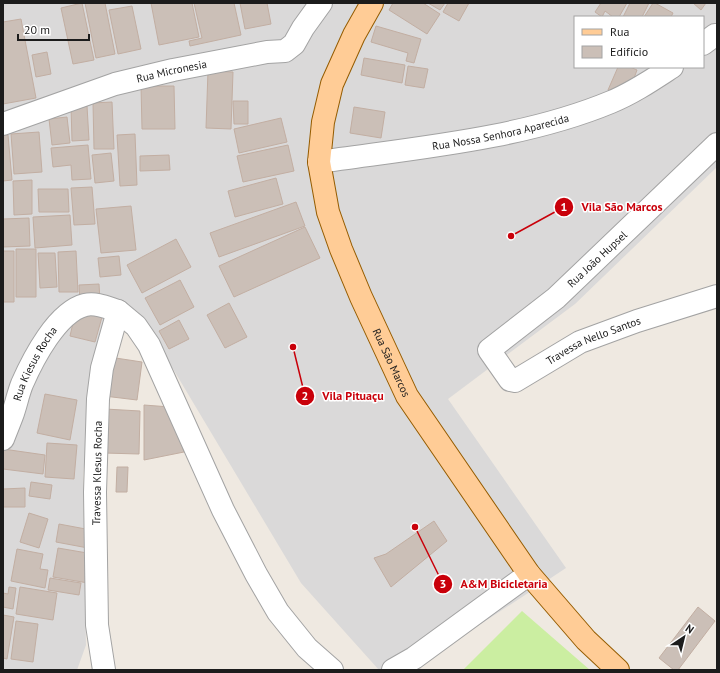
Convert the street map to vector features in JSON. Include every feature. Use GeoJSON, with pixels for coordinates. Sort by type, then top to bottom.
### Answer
{"type":"FeatureCollection","features":[{"type":"Feature","properties":{"kind":"main road","name":"Rua São Marcos"},"geometry":{"type":"LineString","coordinates":[[372,3],[354,35],[332,84],[323,122],[319,162],[328,212],[341,249],[361,297],[407,396],[529,574],[586,640],[618,670]]}},
{"type":"Feature","properties":{"kind":"street","name":"Rua Micronesia"},"geometry":{"type":"LineString","coordinates":[[3,124],[115,84],[173,70],[267,52],[285,51],[294,44],[303,28],[321,3]]}},
{"type":"Feature","properties":{"kind":"street","name":"Rua Nossa Senhora Aparecida"},"geometry":{"type":"LineString","coordinates":[[319,162],[476,140],[554,122],[612,102],[640,88],[670,68]]}},
{"type":"Feature","properties":{"kind":"street","name":"Rua João Hupsel"},"geometry":{"type":"LineString","coordinates":[[489,350],[556,298],[717,144]]}},
{"type":"Feature","properties":{"kind":"street","name":"Travessa Nello Santos"},"geometry":{"type":"LineString","coordinates":[[489,350],[510,380],[515,381],[580,342],[637,321],[717,296]]}},
{"type":"Feature","properties":{"kind":"street","name":"Rua Kiesus Rocha"},"geometry":{"type":"LineString","coordinates":[[3,439],[12,418],[22,385],[38,352],[60,322],[74,310],[86,305],[99,305],[118,311]]}},
{"type":"Feature","properties":{"kind":"street"},"geometry":{"type":"LineString","coordinates":[[118,311],[136,326],[149,345],[223,510],[256,574],[278,612],[307,648],[332,670]]}},
{"type":"Feature","properties":{"kind":"street","name":"Travessa Klesus Rocha"},"geometry":{"type":"LineString","coordinates":[[104,670],[97,626],[95,492],[98,406],[102,368],[118,311]]}},
{"type":"Feature","properties":{"kind":"street"},"geometry":{"type":"LineString","coordinates":[[393,670],[414,658],[529,574]]}},
{"type":"Feature","properties":{"kind":"shaded area"},"geometry":{"type":"Polygon","coordinates":[[[3,3],[717,3],[717,167],[575,304],[448,399],[566,568],[411,670],[379,670],[301,583],[142,317],[116,301],[92,378],[83,476],[86,645],[77,670],[3,670],[3,3]]]}},
{"type":"Feature","properties":{"kind":"green space"},"geometry":{"type":"Polygon","coordinates":[[[522,611],[590,670],[463,670],[522,611]]]}},
{"type":"Feature","properties":{"kind":"building"},"geometry":{"type":"Polygon","coordinates":[[[82,3],[94,60],[73,64],[61,8],[82,3]]]}},
{"type":"Feature","properties":{"kind":"building"},"geometry":{"type":"Polygon","coordinates":[[[85,3],[105,3],[115,54],[96,58],[85,3]]]}},
{"type":"Feature","properties":{"kind":"building"},"geometry":{"type":"Polygon","coordinates":[[[151,3],[192,3],[199,37],[159,45],[151,3]]]}},
{"type":"Feature","properties":{"kind":"building"},"geometry":{"type":"Polygon","coordinates":[[[194,3],[234,3],[241,35],[190,46],[189,41],[202,38],[194,3]]]}},
{"type":"Feature","properties":{"kind":"building"},"geometry":{"type":"Polygon","coordinates":[[[240,3],[267,3],[271,24],[245,29],[240,3]]]}},
{"type":"Feature","properties":{"kind":"building"},"geometry":{"type":"Polygon","coordinates":[[[393,3],[423,3],[440,14],[427,34],[389,10],[393,3]]]}},
{"type":"Feature","properties":{"kind":"building"},"geometry":{"type":"Polygon","coordinates":[[[428,3],[445,3],[440,10],[428,3]]]}},
{"type":"Feature","properties":{"kind":"building"},"geometry":{"type":"Polygon","coordinates":[[[448,3],[469,3],[459,21],[443,12],[448,3]]]}},
{"type":"Feature","properties":{"kind":"building"},"geometry":{"type":"Polygon","coordinates":[[[601,3],[627,3],[620,16],[612,16],[605,11],[602,16],[601,16],[595,12],[601,3]]]}},
{"type":"Feature","properties":{"kind":"building"},"geometry":{"type":"Polygon","coordinates":[[[630,3],[649,3],[642,16],[624,16],[630,3]]]}},
{"type":"Feature","properties":{"kind":"building"},"geometry":{"type":"Polygon","coordinates":[[[653,3],[673,13],[672,16],[645,16],[653,3]]]}},
{"type":"Feature","properties":{"kind":"building"},"geometry":{"type":"Polygon","coordinates":[[[693,3],[706,3],[701,10],[693,3]]]}},
{"type":"Feature","properties":{"kind":"building"},"geometry":{"type":"Polygon","coordinates":[[[132,6],[141,49],[118,54],[109,10],[132,6]]]}},
{"type":"Feature","properties":{"kind":"building"},"geometry":{"type":"Polygon","coordinates":[[[21,19],[36,98],[3,104],[3,22],[21,19]]]}},
{"type":"Feature","properties":{"kind":"building"},"geometry":{"type":"Polygon","coordinates":[[[376,26],[421,39],[414,63],[406,61],[408,53],[371,42],[376,26]]]}},
{"type":"Feature","properties":{"kind":"building"},"geometry":{"type":"Polygon","coordinates":[[[47,52],[51,74],[36,77],[32,55],[47,52]]]}},
{"type":"Feature","properties":{"kind":"building"},"geometry":{"type":"Polygon","coordinates":[[[364,58],[405,65],[402,83],[361,75],[364,58]]]}},
{"type":"Feature","properties":{"kind":"building"},"geometry":{"type":"Polygon","coordinates":[[[408,66],[428,69],[424,88],[405,85],[408,66]]]}},
{"type":"Feature","properties":{"kind":"building"},"geometry":{"type":"Polygon","coordinates":[[[618,68],[632,68],[637,70],[626,100],[608,90],[618,68]]]}},
{"type":"Feature","properties":{"kind":"building"},"geometry":{"type":"Polygon","coordinates":[[[208,71],[233,72],[231,129],[206,128],[208,71]]]}},
{"type":"Feature","properties":{"kind":"building"},"geometry":{"type":"Polygon","coordinates":[[[141,86],[174,86],[175,129],[142,129],[141,86]]]}},
{"type":"Feature","properties":{"kind":"building"},"geometry":{"type":"Polygon","coordinates":[[[233,101],[248,101],[248,124],[234,124],[233,101]]]}},
{"type":"Feature","properties":{"kind":"building"},"geometry":{"type":"Polygon","coordinates":[[[112,102],[114,149],[94,149],[93,103],[112,102]]]}},
{"type":"Feature","properties":{"kind":"building"},"geometry":{"type":"Polygon","coordinates":[[[71,106],[87,106],[89,140],[72,141],[71,106]]]}},
{"type":"Feature","properties":{"kind":"building"},"geometry":{"type":"Polygon","coordinates":[[[354,107],[385,112],[381,138],[350,133],[354,107]]]}},
{"type":"Feature","properties":{"kind":"building"},"geometry":{"type":"Polygon","coordinates":[[[67,117],[70,143],[52,145],[49,119],[67,117]]]}},
{"type":"Feature","properties":{"kind":"building"},"geometry":{"type":"Polygon","coordinates":[[[281,118],[287,142],[239,153],[234,129],[281,118]]]}},
{"type":"Feature","properties":{"kind":"building"},"geometry":{"type":"Polygon","coordinates":[[[39,132],[42,172],[14,174],[11,134],[39,132]]]}},
{"type":"Feature","properties":{"kind":"building"},"geometry":{"type":"Polygon","coordinates":[[[135,134],[137,185],[120,186],[117,135],[135,134]]]}},
{"type":"Feature","properties":{"kind":"building"},"geometry":{"type":"Polygon","coordinates":[[[3,135],[8,135],[12,180],[3,181],[3,135]]]}},
{"type":"Feature","properties":{"kind":"building"},"geometry":{"type":"Polygon","coordinates":[[[88,145],[91,179],[72,180],[71,165],[53,167],[51,148],[88,145]]]}},
{"type":"Feature","properties":{"kind":"building"},"geometry":{"type":"Polygon","coordinates":[[[288,145],[294,171],[243,182],[237,156],[288,145]]]}},
{"type":"Feature","properties":{"kind":"building"},"geometry":{"type":"Polygon","coordinates":[[[111,153],[114,181],[95,183],[92,155],[111,153]]]}},
{"type":"Feature","properties":{"kind":"building"},"geometry":{"type":"Polygon","coordinates":[[[169,155],[170,170],[140,171],[140,156],[169,155]]]}},
{"type":"Feature","properties":{"kind":"building"},"geometry":{"type":"Polygon","coordinates":[[[276,178],[283,204],[235,217],[228,191],[276,178]]]}},
{"type":"Feature","properties":{"kind":"building"},"geometry":{"type":"Polygon","coordinates":[[[32,180],[32,214],[14,215],[13,181],[32,180]]]}},
{"type":"Feature","properties":{"kind":"building"},"geometry":{"type":"Polygon","coordinates":[[[92,187],[95,224],[74,225],[71,188],[92,187]]]}},
{"type":"Feature","properties":{"kind":"building"},"geometry":{"type":"Polygon","coordinates":[[[38,189],[68,189],[69,212],[39,212],[38,189]]]}},
{"type":"Feature","properties":{"kind":"building"},"geometry":{"type":"Polygon","coordinates":[[[296,202],[305,226],[219,257],[210,233],[296,202]]]}},
{"type":"Feature","properties":{"kind":"building"},"geometry":{"type":"Polygon","coordinates":[[[131,206],[136,250],[101,253],[96,209],[131,206]]]}},
{"type":"Feature","properties":{"kind":"building"},"geometry":{"type":"Polygon","coordinates":[[[70,215],[72,245],[35,248],[33,217],[70,215]]]}},
{"type":"Feature","properties":{"kind":"building"},"geometry":{"type":"Polygon","coordinates":[[[29,218],[30,246],[3,247],[3,219],[29,218]]]}},
{"type":"Feature","properties":{"kind":"building"},"geometry":{"type":"Polygon","coordinates":[[[305,227],[320,258],[234,297],[219,266],[305,227]]]}},
{"type":"Feature","properties":{"kind":"building"},"geometry":{"type":"Polygon","coordinates":[[[176,239],[191,267],[142,293],[127,265],[176,239]]]}},
{"type":"Feature","properties":{"kind":"building"},"geometry":{"type":"Polygon","coordinates":[[[16,249],[36,249],[36,297],[16,297],[16,249]]]}},
{"type":"Feature","properties":{"kind":"building"},"geometry":{"type":"Polygon","coordinates":[[[3,251],[14,251],[14,302],[3,302],[3,251]]]}},
{"type":"Feature","properties":{"kind":"building"},"geometry":{"type":"Polygon","coordinates":[[[76,251],[78,292],[59,292],[58,252],[76,251]]]}},
{"type":"Feature","properties":{"kind":"building"},"geometry":{"type":"Polygon","coordinates":[[[38,253],[55,253],[57,287],[40,288],[38,253]]]}},
{"type":"Feature","properties":{"kind":"building"},"geometry":{"type":"Polygon","coordinates":[[[119,256],[121,275],[100,277],[98,258],[119,256]]]}},
{"type":"Feature","properties":{"kind":"building"},"geometry":{"type":"Polygon","coordinates":[[[180,280],[194,307],[160,325],[145,298],[180,280]]]}},
{"type":"Feature","properties":{"kind":"building"},"geometry":{"type":"Polygon","coordinates":[[[99,284],[100,301],[80,302],[79,285],[99,284]]]}},
{"type":"Feature","properties":{"kind":"building"},"geometry":{"type":"Polygon","coordinates":[[[229,303],[247,337],[225,348],[207,315],[229,303]]]}},
{"type":"Feature","properties":{"kind":"building"},"geometry":{"type":"Polygon","coordinates":[[[76,310],[102,317],[95,342],[70,336],[76,310]]]}},
{"type":"Feature","properties":{"kind":"building"},"geometry":{"type":"Polygon","coordinates":[[[179,320],[189,339],[169,349],[159,331],[179,320]]]}},
{"type":"Feature","properties":{"kind":"building"},"geometry":{"type":"Polygon","coordinates":[[[109,357],[142,362],[137,400],[104,396],[109,357]]]}},
{"type":"Feature","properties":{"kind":"building"},"geometry":{"type":"Polygon","coordinates":[[[45,394],[77,400],[70,440],[37,433],[45,394]]]}},
{"type":"Feature","properties":{"kind":"building"},"geometry":{"type":"Polygon","coordinates":[[[144,405],[170,407],[184,452],[144,460],[144,405]]]}},
{"type":"Feature","properties":{"kind":"building"},"geometry":{"type":"Polygon","coordinates":[[[105,409],[140,411],[139,454],[104,453],[105,409]]]}},
{"type":"Feature","properties":{"kind":"building"},"geometry":{"type":"Polygon","coordinates":[[[47,443],[77,445],[74,479],[45,477],[47,443]]]}},
{"type":"Feature","properties":{"kind":"building"},"geometry":{"type":"Polygon","coordinates":[[[3,449],[45,455],[43,474],[3,469],[3,449]]]}},
{"type":"Feature","properties":{"kind":"building"},"geometry":{"type":"Polygon","coordinates":[[[117,467],[128,467],[127,492],[116,492],[117,467]]]}},
{"type":"Feature","properties":{"kind":"building"},"geometry":{"type":"Polygon","coordinates":[[[31,482],[52,485],[50,499],[29,496],[31,482]]]}},
{"type":"Feature","properties":{"kind":"building"},"geometry":{"type":"Polygon","coordinates":[[[25,488],[25,507],[3,507],[3,489],[25,488]]]}},
{"type":"Feature","properties":{"kind":"building"},"geometry":{"type":"Polygon","coordinates":[[[29,513],[48,519],[39,548],[20,542],[29,513]]]}},
{"type":"Feature","properties":{"kind":"building"},"geometry":{"type":"Polygon","coordinates":[[[434,521],[447,541],[391,587],[374,558],[386,554],[434,521]]]}},
{"type":"Feature","properties":{"kind":"building"},"geometry":{"type":"Polygon","coordinates":[[[59,524],[91,530],[88,548],[56,542],[59,524]]]}},
{"type":"Feature","properties":{"kind":"building"},"geometry":{"type":"Polygon","coordinates":[[[58,548],[93,554],[88,583],[53,577],[58,548]]]}},
{"type":"Feature","properties":{"kind":"building"},"geometry":{"type":"Polygon","coordinates":[[[17,549],[43,554],[40,569],[48,570],[45,588],[11,581],[17,549]]]}},
{"type":"Feature","properties":{"kind":"building"},"geometry":{"type":"Polygon","coordinates":[[[50,578],[81,583],[79,595],[48,590],[50,578]]]}},
{"type":"Feature","properties":{"kind":"building"},"geometry":{"type":"Polygon","coordinates":[[[9,587],[16,588],[13,609],[3,607],[3,593],[8,594],[9,587]]]}},
{"type":"Feature","properties":{"kind":"building"},"geometry":{"type":"Polygon","coordinates":[[[20,587],[57,593],[53,620],[16,614],[20,587]]]}},
{"type":"Feature","properties":{"kind":"building"},"geometry":{"type":"Polygon","coordinates":[[[698,607],[715,621],[678,670],[674,670],[659,658],[698,607]]]}},
{"type":"Feature","properties":{"kind":"building"},"geometry":{"type":"Polygon","coordinates":[[[3,615],[14,617],[7,659],[3,658],[3,615]]]}},
{"type":"Feature","properties":{"kind":"building"},"geometry":{"type":"Polygon","coordinates":[[[16,621],[38,624],[33,662],[11,659],[16,621]]]}},
{"type":"Feature","properties":{"kind":"place","name":"Vila São Marcos"},"geometry":{"type":"Point","coordinates":[511,236]}},
{"type":"Feature","properties":{"kind":"place","name":"Vila Pituaçu"},"geometry":{"type":"Point","coordinates":[293,347]}},
{"type":"Feature","properties":{"kind":"place","name":"A&M Bicicletaria"},"geometry":{"type":"Point","coordinates":[415,527]}}]}
